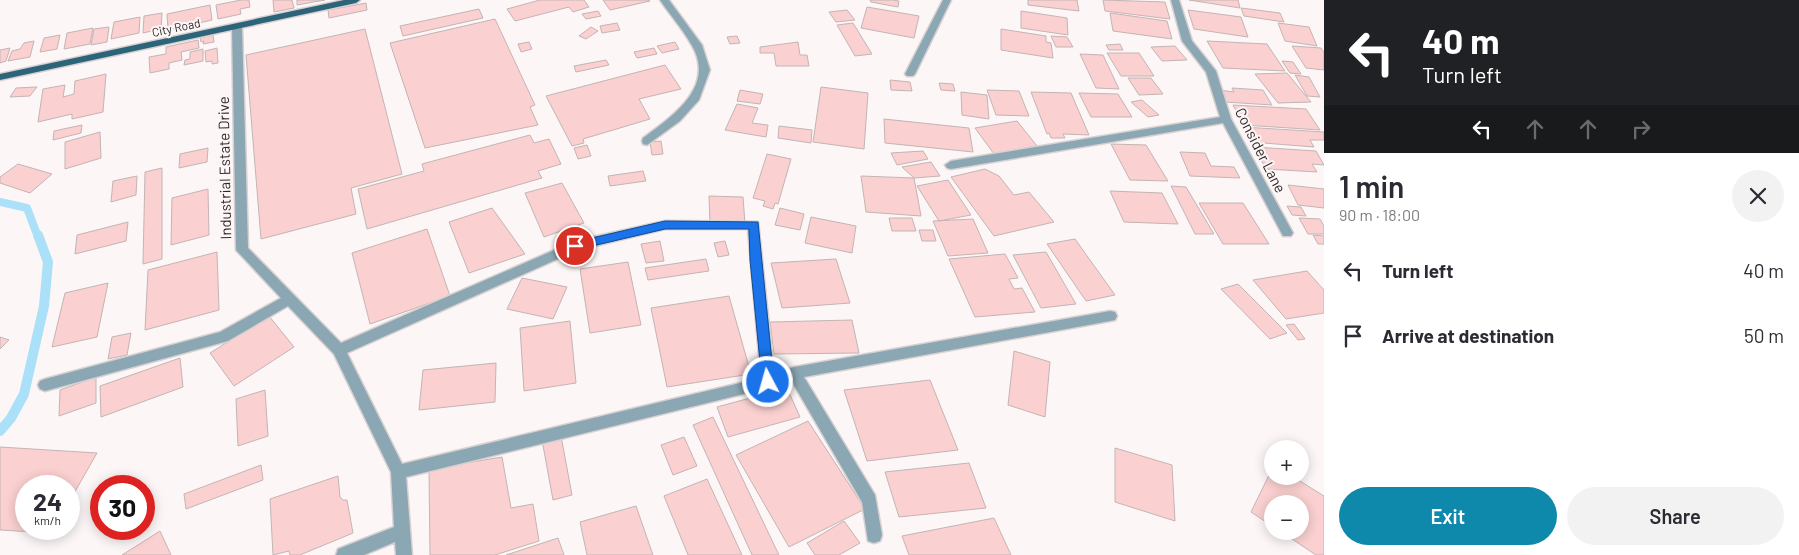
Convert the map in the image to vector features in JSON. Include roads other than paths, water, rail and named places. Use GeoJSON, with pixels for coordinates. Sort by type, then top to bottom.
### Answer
{"type":"FeatureCollection","features":[{"type":"Feature","properties":{"kind":"main road","name":"City Road"},"geometry":{"type":"LineString","coordinates":[[0,77],[356,0]]}},
{"type":"Feature","properties":{"kind":"street"},"geometry":{"type":"LineString","coordinates":[[647,141],[676,119],[695,98],[705,70],[696,45],[664,0]]}},
{"type":"Feature","properties":{"kind":"street"},"geometry":{"type":"LineString","coordinates":[[910,74],[947,0]]}},
{"type":"Feature","properties":{"kind":"street","name":"Consider Lane"},"geometry":{"type":"LineString","coordinates":[[1175,0],[1187,41],[1211,71],[1226,119],[1287,233]]}},
{"type":"Feature","properties":{"kind":"street","name":"Industrial Estate Drive"},"geometry":{"type":"LineString","coordinates":[[237,27],[242,250],[288,300],[340,350],[398,472],[404,555]]}},
{"type":"Feature","properties":{"kind":"street"},"geometry":{"type":"LineString","coordinates":[[951,164],[1226,119]]}},
{"type":"Feature","properties":{"kind":"street"},"geometry":{"type":"LineString","coordinates":[[340,350],[575,246],[665,225],[754,225],[768,382]]}},
{"type":"Feature","properties":{"kind":"street"},"geometry":{"type":"LineString","coordinates":[[45,385],[224,337],[288,300]]}},
{"type":"Feature","properties":{"kind":"street"},"geometry":{"type":"LineString","coordinates":[[398,472],[768,382],[794,373],[1110,316]]}},
{"type":"Feature","properties":{"kind":"street"},"geometry":{"type":"LineString","coordinates":[[794,373],[870,500],[874,535]]}},
{"type":"Feature","properties":{"kind":"street"},"geometry":{"type":"LineString","coordinates":[[344,555],[402,531]]}},
{"type":"Feature","properties":{"kind":"waterway"},"geometry":{"type":"LineString","coordinates":[[0,202],[27,208],[38,237]]}},
{"type":"Feature","properties":{"kind":"waterway"},"geometry":{"type":"LineString","coordinates":[[0,431],[11,418],[24,394],[44,306],[48,262],[38,235]]}}]}
